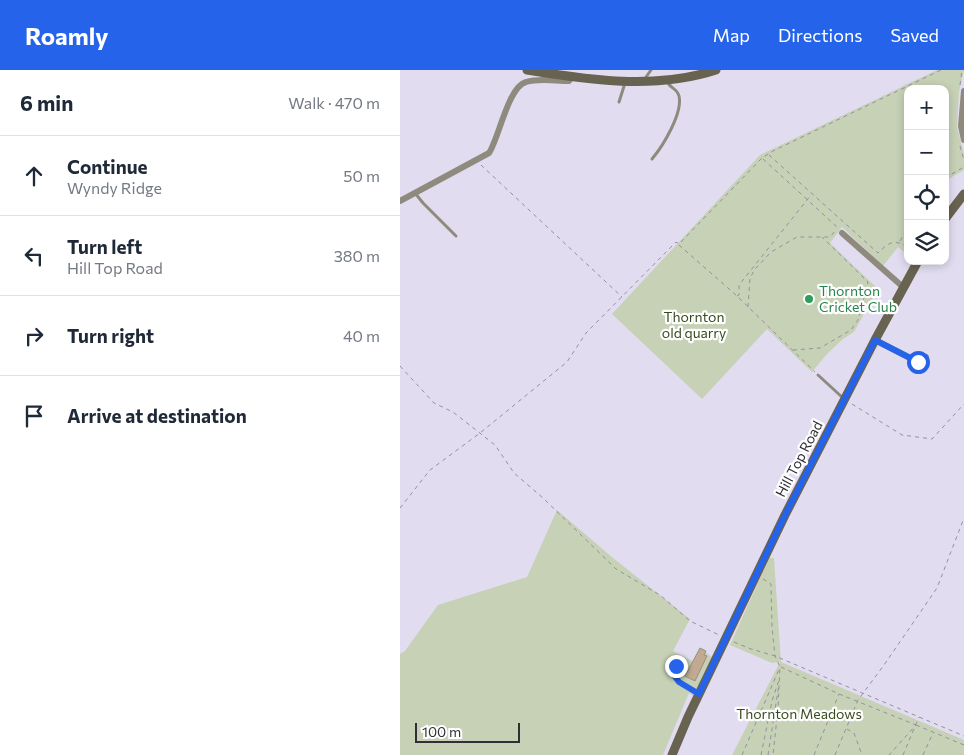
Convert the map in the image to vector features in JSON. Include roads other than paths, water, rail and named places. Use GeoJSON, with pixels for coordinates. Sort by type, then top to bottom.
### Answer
{"type":"FeatureCollection","features":[{"type":"Feature","properties":{"kind":"street"},"geometry":{"type":"LineString","coordinates":[[527,70],[572,77],[643,81],[669,80],[716,70]]}},
{"type":"Feature","properties":{"kind":"street"},"geometry":{"type":"LineString","coordinates":[[400,201],[489,153],[494,145],[512,95],[518,86],[524,82],[533,81],[569,81],[572,77]]}},
{"type":"Feature","properties":{"kind":"street"},"geometry":{"type":"LineString","coordinates":[[964,92],[960,126],[964,140]]}},
{"type":"Feature","properties":{"kind":"street"},"geometry":{"type":"LineString","coordinates":[[949,214],[964,194]]}},
{"type":"Feature","properties":{"kind":"street"},"geometry":{"type":"LineString","coordinates":[[842,233],[903,287]]}},
{"type":"Feature","properties":{"kind":"street","name":"Hill Top Road"},"geometry":{"type":"LineString","coordinates":[[672,755],[699,694],[785,515],[916,265]]}},
{"type":"Feature","properties":{"kind":"street"},"geometry":{"type":"LineString","coordinates":[[875,340],[918,362]]}},
{"type":"Feature","properties":{"kind":"street"},"geometry":{"type":"LineString","coordinates":[[918,362],[926,357]]}},
{"type":"Feature","properties":{"kind":"street"},"geometry":{"type":"LineString","coordinates":[[917,370],[918,362]]}},
{"type":"Feature","properties":{"kind":"lane"},"geometry":{"type":"LineString","coordinates":[[643,81],[651,70]]}},
{"type":"Feature","properties":{"kind":"lane"},"geometry":{"type":"LineString","coordinates":[[619,102],[626,80]]}},
{"type":"Feature","properties":{"kind":"lane"},"geometry":{"type":"LineString","coordinates":[[652,160],[666,141],[679,111],[678,94],[675,89],[668,85],[669,80]]}},
{"type":"Feature","properties":{"kind":"lane"},"geometry":{"type":"LineString","coordinates":[[415,193],[456,236]]}},
{"type":"Feature","properties":{"kind":"lane"},"geometry":{"type":"LineString","coordinates":[[818,375],[845,400]]}},
{"type":"Feature","properties":{"kind":"lane"},"geometry":{"type":"LineString","coordinates":[[676,666],[674,675],[679,682],[699,694]]}},
{"type":"Feature","properties":{"kind":"place","name":"Thornton Cricket Club"},"geometry":{"type":"Point","coordinates":[809,299]}},
{"type":"Feature","properties":{"kind":"park label","name":"Thornton old quarry"},"geometry":{"type":"Point","coordinates":[694,326]}},
{"type":"Feature","properties":{"kind":"park label","name":"Thornton Meadows"},"geometry":{"type":"Point","coordinates":[799,714]}}]}
